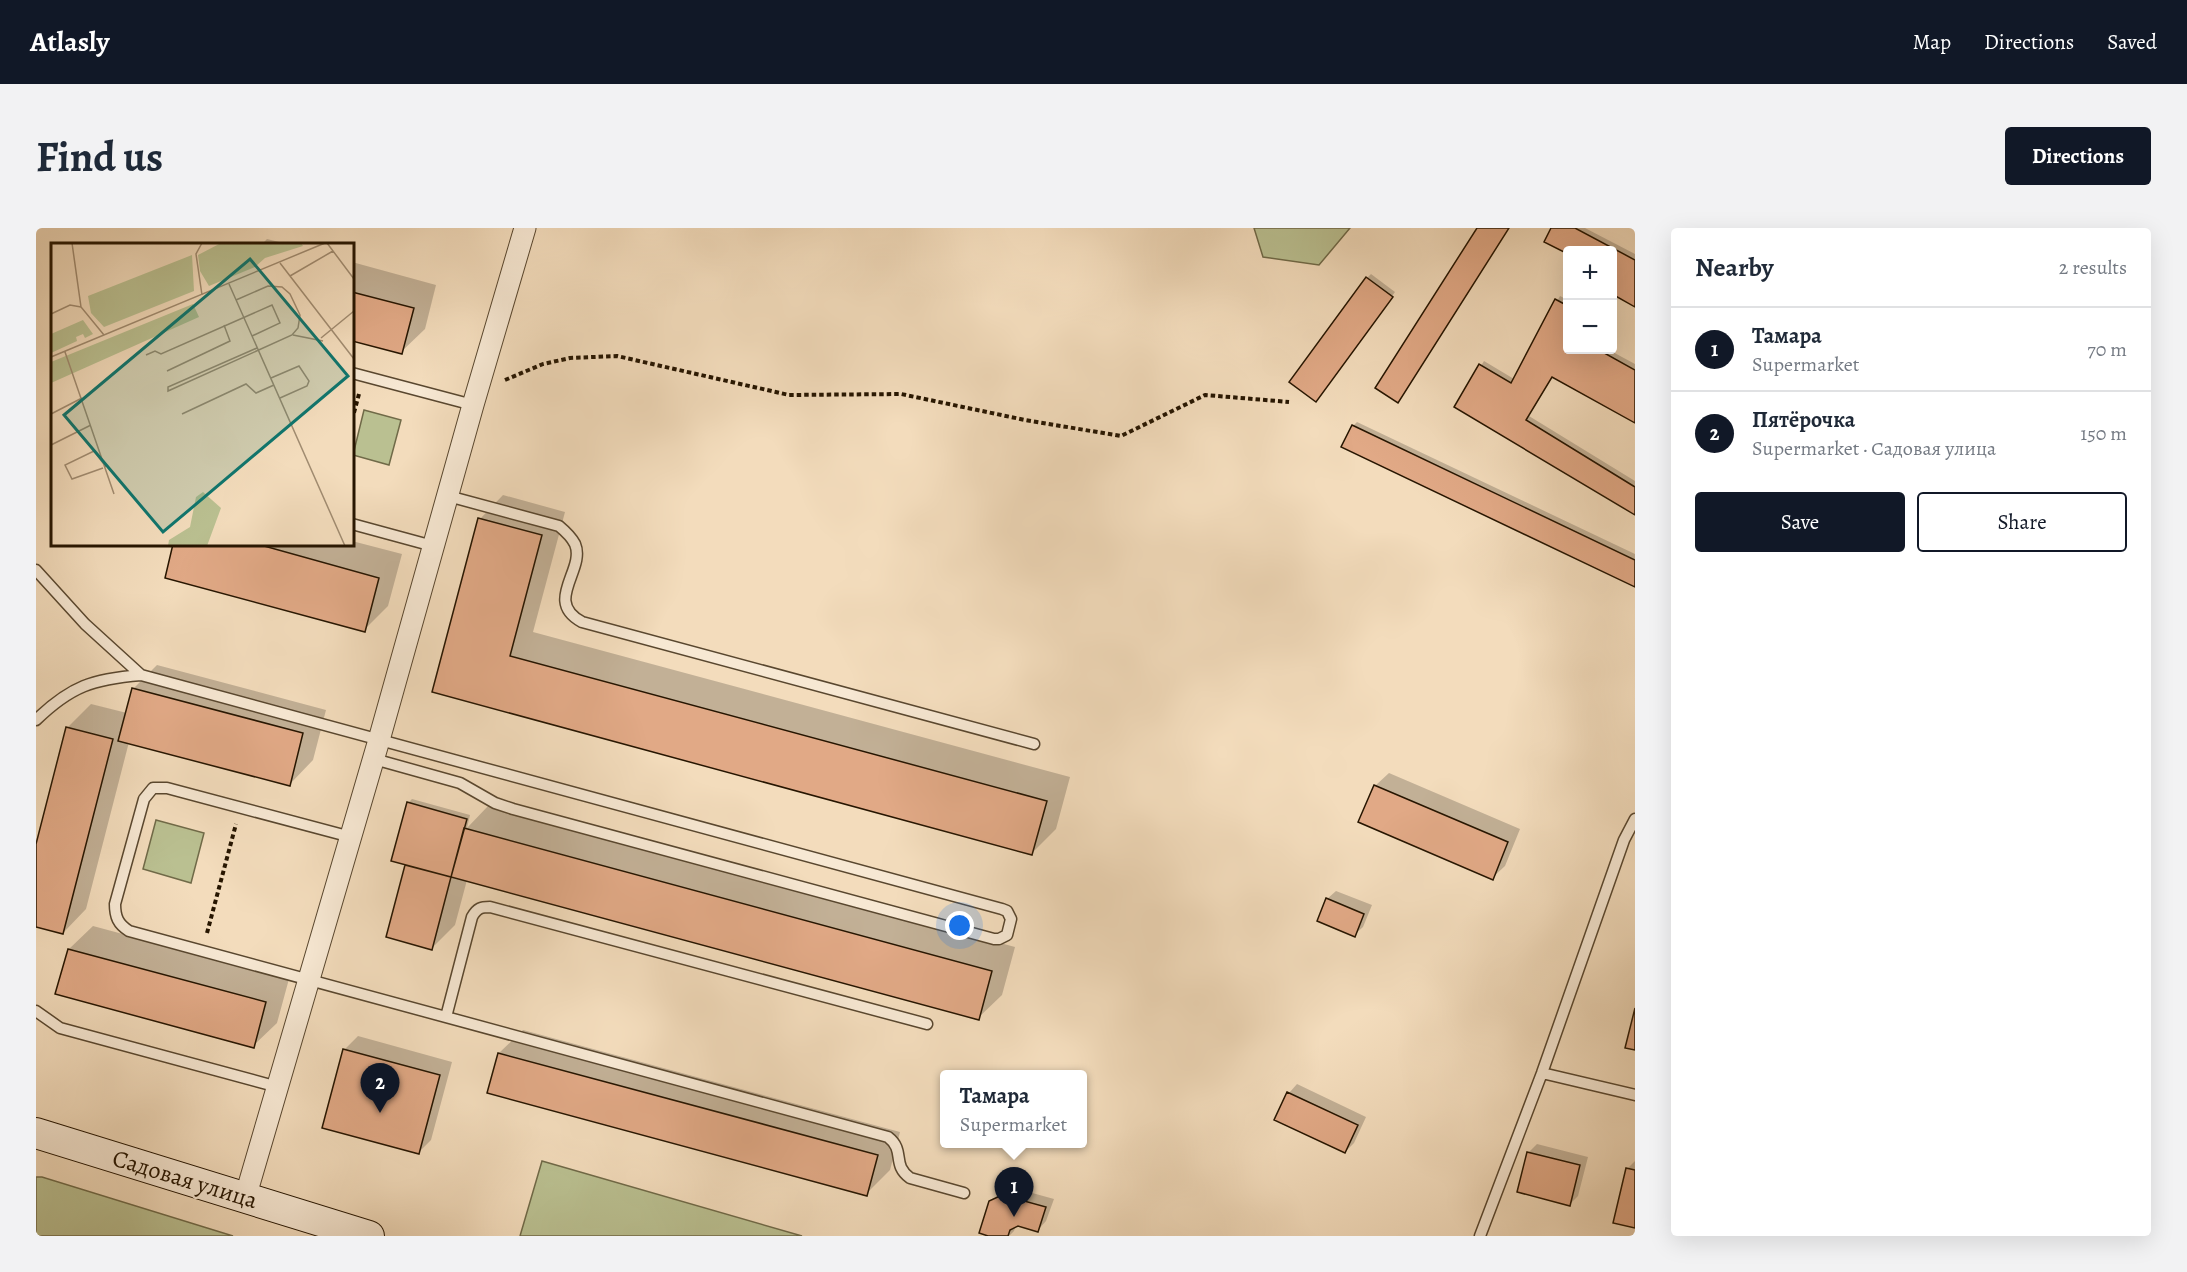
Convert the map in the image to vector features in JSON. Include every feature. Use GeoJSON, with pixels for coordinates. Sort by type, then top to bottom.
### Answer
{"type":"FeatureCollection","features":[{"type":"Feature","properties":{"kind":"main road","name":"Садовая улица"},"geometry":{"type":"LineString","coordinates":[[36,1133],[369,1236]]}},
{"type":"Feature","properties":{"kind":"street"},"geometry":{"type":"LineString","coordinates":[[245,1198],[377,750],[525,228]]}},
{"type":"Feature","properties":{"kind":"lane"},"geometry":{"type":"LineString","coordinates":[[354,374],[475,399]]}},
{"type":"Feature","properties":{"kind":"lane"},"geometry":{"type":"LineString","coordinates":[[448,496],[559,526],[570,536],[576,546],[576,554],[565,596],[570,612],[582,622],[1034,744]]}},
{"type":"Feature","properties":{"kind":"lane"},"geometry":{"type":"LineString","coordinates":[[354,525],[434,546]]}},
{"type":"Feature","properties":{"kind":"lane"},"geometry":{"type":"LineString","coordinates":[[36,570],[85,624],[141,675]]}},
{"type":"Feature","properties":{"kind":"lane"},"geometry":{"type":"LineString","coordinates":[[36,720],[55,702],[81,686],[109,677],[141,675],[377,750],[1002,909],[1007,911],[1011,919],[1007,935],[994,939],[513,809],[486,799],[460,783],[377,750]]}},
{"type":"Feature","properties":{"kind":"lane"},"geometry":{"type":"LineString","coordinates":[[351,837],[159,786],[148,791],[144,799],[115,904],[118,922],[129,931],[888,1137],[896,1143],[900,1165],[910,1178],[964,1193]]}},
{"type":"Feature","properties":{"kind":"lane"},"geometry":{"type":"LineString","coordinates":[[1480,1236],[1542,1073],[1624,840],[1635,819]]}},
{"type":"Feature","properties":{"kind":"lane"},"geometry":{"type":"LineString","coordinates":[[446,1017],[472,917],[476,910],[490,907],[927,1024]]}},
{"type":"Feature","properties":{"kind":"lane"},"geometry":{"type":"LineString","coordinates":[[36,1011],[60,1028],[278,1087]]}},
{"type":"Feature","properties":{"kind":"lane"},"geometry":{"type":"LineString","coordinates":[[1542,1073],[1635,1095]]}},
{"type":"Feature","properties":{"kind":"path"},"geometry":{"type":"LineString","coordinates":[[475,399],[543,364],[570,358],[617,356],[789,395],[901,394],[1025,420],[1121,436],[1206,395],[1289,402]]}},
{"type":"Feature","properties":{"kind":"path"},"geometry":{"type":"LineString","coordinates":[[354,413],[364,376]]}},
{"type":"Feature","properties":{"kind":"path"},"geometry":{"type":"LineString","coordinates":[[202,951],[241,808]]}},
{"type":"Feature","properties":{"kind":"green space"},"geometry":{"type":"Polygon","coordinates":[[[1254,228],[1350,228],[1319,265],[1263,257],[1254,228]]]}},
{"type":"Feature","properties":{"kind":"green space"},"geometry":{"type":"Polygon","coordinates":[[[364,410],[401,420],[389,465],[354,455],[364,410]]]}},
{"type":"Feature","properties":{"kind":"green space"},"geometry":{"type":"Polygon","coordinates":[[[156,820],[204,833],[191,883],[143,869],[156,820]]]}},
{"type":"Feature","properties":{"kind":"green space"},"geometry":{"type":"Polygon","coordinates":[[[542,1161],[802,1236],[520,1236],[542,1161]]]}},
{"type":"Feature","properties":{"kind":"green space"},"geometry":{"type":"Polygon","coordinates":[[[36,1177],[42,1177],[233,1236],[36,1236],[36,1177]]]}},
{"type":"Feature","properties":{"kind":"building"},"geometry":{"type":"Polygon","coordinates":[[[1477,228],[1509,228],[1398,403],[1375,388],[1477,228]]]}},
{"type":"Feature","properties":{"kind":"building"},"geometry":{"type":"Polygon","coordinates":[[[1551,228],[1575,228],[1609,246],[1563,246],[1563,252],[1544,242],[1551,228]]]}},
{"type":"Feature","properties":{"kind":"building"},"geometry":{"type":"Polygon","coordinates":[[[1617,250],[1635,260],[1635,307],[1617,297],[1617,250]]]}},
{"type":"Feature","properties":{"kind":"building"},"geometry":{"type":"Polygon","coordinates":[[[1366,277],[1393,297],[1316,402],[1289,382],[1366,277]]]}},
{"type":"Feature","properties":{"kind":"building"},"geometry":{"type":"Polygon","coordinates":[[[354,293],[414,308],[402,354],[354,342],[354,293]]]}},
{"type":"Feature","properties":{"kind":"building"},"geometry":{"type":"Polygon","coordinates":[[[1555,299],[1563,303],[1563,354],[1606,354],[1635,370],[1635,423],[1552,377],[1526,420],[1635,487],[1635,515],[1454,407],[1479,364],[1511,383],[1555,299]]]}},
{"type":"Feature","properties":{"kind":"building"},"geometry":{"type":"Polygon","coordinates":[[[1352,425],[1635,560],[1635,587],[1341,447],[1352,425]]]}},
{"type":"Feature","properties":{"kind":"building"},"geometry":{"type":"Polygon","coordinates":[[[478,518],[542,535],[510,656],[1047,801],[1032,855],[432,692],[478,518]]]}},
{"type":"Feature","properties":{"kind":"building"},"geometry":{"type":"Polygon","coordinates":[[[173,546],[264,546],[379,578],[365,632],[165,578],[173,546]]]}},
{"type":"Feature","properties":{"kind":"building"},"geometry":{"type":"Polygon","coordinates":[[[132,688],[303,733],[290,786],[118,741],[132,688]]]}},
{"type":"Feature","properties":{"kind":"building"},"geometry":{"type":"Polygon","coordinates":[[[66,727],[113,739],[63,934],[36,927],[36,844],[66,727]]]}},
{"type":"Feature","properties":{"kind":"building"},"geometry":{"type":"Polygon","coordinates":[[[1374,785],[1508,842],[1493,880],[1358,822],[1374,785]]]}},
{"type":"Feature","properties":{"kind":"building"},"geometry":{"type":"Polygon","coordinates":[[[407,802],[467,819],[451,877],[391,861],[407,802]]]}},
{"type":"Feature","properties":{"kind":"building"},"geometry":{"type":"Polygon","coordinates":[[[464,828],[992,971],[979,1020],[451,877],[464,828]]]}},
{"type":"Feature","properties":{"kind":"building"},"geometry":{"type":"Polygon","coordinates":[[[405,865],[451,877],[432,950],[386,937],[405,865]]]}},
{"type":"Feature","properties":{"kind":"building"},"geometry":{"type":"Polygon","coordinates":[[[1326,898],[1364,914],[1355,937],[1317,921],[1326,898]]]}},
{"type":"Feature","properties":{"kind":"building"},"geometry":{"type":"Polygon","coordinates":[[[68,949],[266,1002],[254,1048],[55,994],[68,949]]]}},
{"type":"Feature","properties":{"kind":"building"},"geometry":{"type":"Polygon","coordinates":[[[1635,1008],[1635,1050],[1625,1048],[1635,1008]]]}},
{"type":"Feature","properties":{"kind":"building"},"geometry":{"type":"Polygon","coordinates":[[[343,1049],[440,1075],[419,1154],[322,1128],[343,1049]]]}},
{"type":"Feature","properties":{"kind":"building"},"geometry":{"type":"Polygon","coordinates":[[[498,1053],[878,1155],[867,1196],[487,1093],[498,1053]]]}},
{"type":"Feature","properties":{"kind":"building"},"geometry":{"type":"Polygon","coordinates":[[[1287,1092],[1358,1125],[1345,1153],[1274,1120],[1287,1092]]]}},
{"type":"Feature","properties":{"kind":"building"},"geometry":{"type":"Polygon","coordinates":[[[1527,1152],[1580,1165],[1570,1206],[1517,1192],[1527,1152]]]}},
{"type":"Feature","properties":{"kind":"building"},"geometry":{"type":"Polygon","coordinates":[[[1626,1168],[1635,1170],[1635,1228],[1613,1223],[1626,1168]]]}},
{"type":"Feature","properties":{"kind":"building"},"geometry":{"type":"Polygon","coordinates":[[[1002,1195],[1046,1207],[1038,1232],[1018,1226],[1010,1230],[1008,1236],[988,1236],[979,1233],[989,1201],[1002,1195]]]}},
{"type":"Feature","properties":{"kind":"place","name":"Пятёрочка"},"geometry":{"type":"Point","coordinates":[380,1113]}},
{"type":"Feature","properties":{"kind":"place","name":"Тамара"},"geometry":{"type":"Point","coordinates":[1014,1217]}}]}
